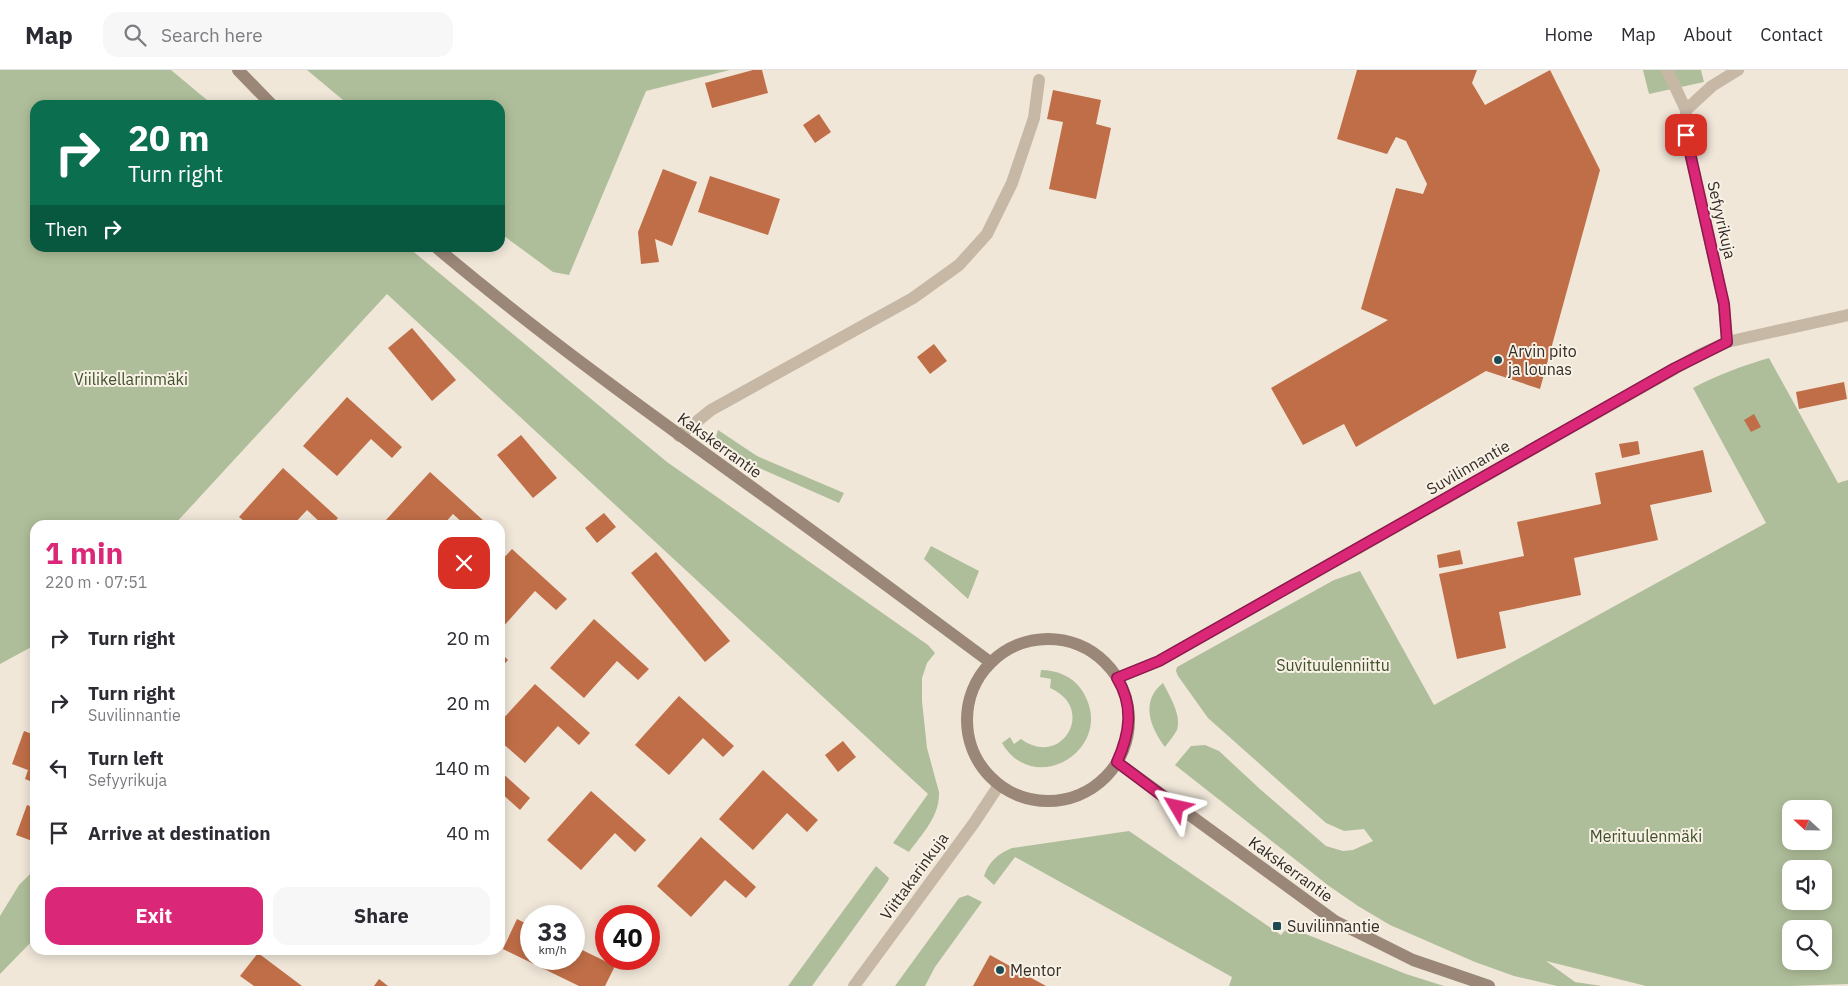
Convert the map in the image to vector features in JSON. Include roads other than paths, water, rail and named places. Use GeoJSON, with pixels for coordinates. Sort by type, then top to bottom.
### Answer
{"type":"FeatureCollection","features":[{"type":"Feature","properties":{"kind":"street"},"geometry":{"type":"LineString","coordinates":[[238,70],[267,100]]}},
{"type":"Feature","properties":{"kind":"street"},"geometry":{"type":"LineString","coordinates":[[1667,70],[1686,110],[1712,86],[1738,70]]}},
{"type":"Feature","properties":{"kind":"street"},"geometry":{"type":"LineString","coordinates":[[679,436],[710,410],[913,298],[959,265],[987,234],[1012,184],[1034,118],[1038,80]]}},
{"type":"Feature","properties":{"kind":"street","name":"Sefyyrikuja"},"geometry":{"type":"LineString","coordinates":[[1686,110],[1686,135],[1724,304],[1727,342]]}},
{"type":"Feature","properties":{"kind":"street","name":"Kakskerrantie"},"geometry":{"type":"LineString","coordinates":[[442,252],[490,292],[679,436],[990,662]]}},
{"type":"Feature","properties":{"kind":"street","name":"Suvilinnantie"},"geometry":{"type":"LineString","coordinates":[[1117,678],[1159,661],[1675,368],[1727,342],[1848,315]]}},
{"type":"Feature","properties":{"kind":"street"},"geometry":{"type":"LineString","coordinates":[[1042,638],[1062,640],[1081,645],[1097,656],[1117,678],[1122,686],[1128,705],[1129,725],[1125,744],[1117,762],[1105,778],[1089,790],[1071,798],[1051,801],[1032,800],[1013,794],[999,785],[982,768],[972,752],[967,733],[966,714],[970,694],[978,677],[990,662],[1006,650],[1023,642],[1042,638]]}},
{"type":"Feature","properties":{"kind":"street","name":"Kakskerrantie"},"geometry":{"type":"LineString","coordinates":[[1117,762],[1335,921],[1414,960],[1490,986]]}},
{"type":"Feature","properties":{"kind":"street","name":"Viittakarinkuja"},"geometry":{"type":"LineString","coordinates":[[854,986],[974,823],[999,785]]}},
{"type":"Feature","properties":{"kind":"place","name":"Arvin pito ja lounas"},"geometry":{"type":"Point","coordinates":[1498,360]}},
{"type":"Feature","properties":{"kind":"place","name":"Suvilinnantie"},"geometry":{"type":"Point","coordinates":[1277,926]}},
{"type":"Feature","properties":{"kind":"place","name":"Mentor"},"geometry":{"type":"Point","coordinates":[1000,970]}},
{"type":"Feature","properties":{"kind":"park label","name":"Viilikellarinmäki"},"geometry":{"type":"Point","coordinates":[131,379]}},
{"type":"Feature","properties":{"kind":"park label","name":"Suvituulenniittu"},"geometry":{"type":"Point","coordinates":[1333,665]}},
{"type":"Feature","properties":{"kind":"park label","name":"Merituulenmäki"},"geometry":{"type":"Point","coordinates":[1646,836]}}]}
